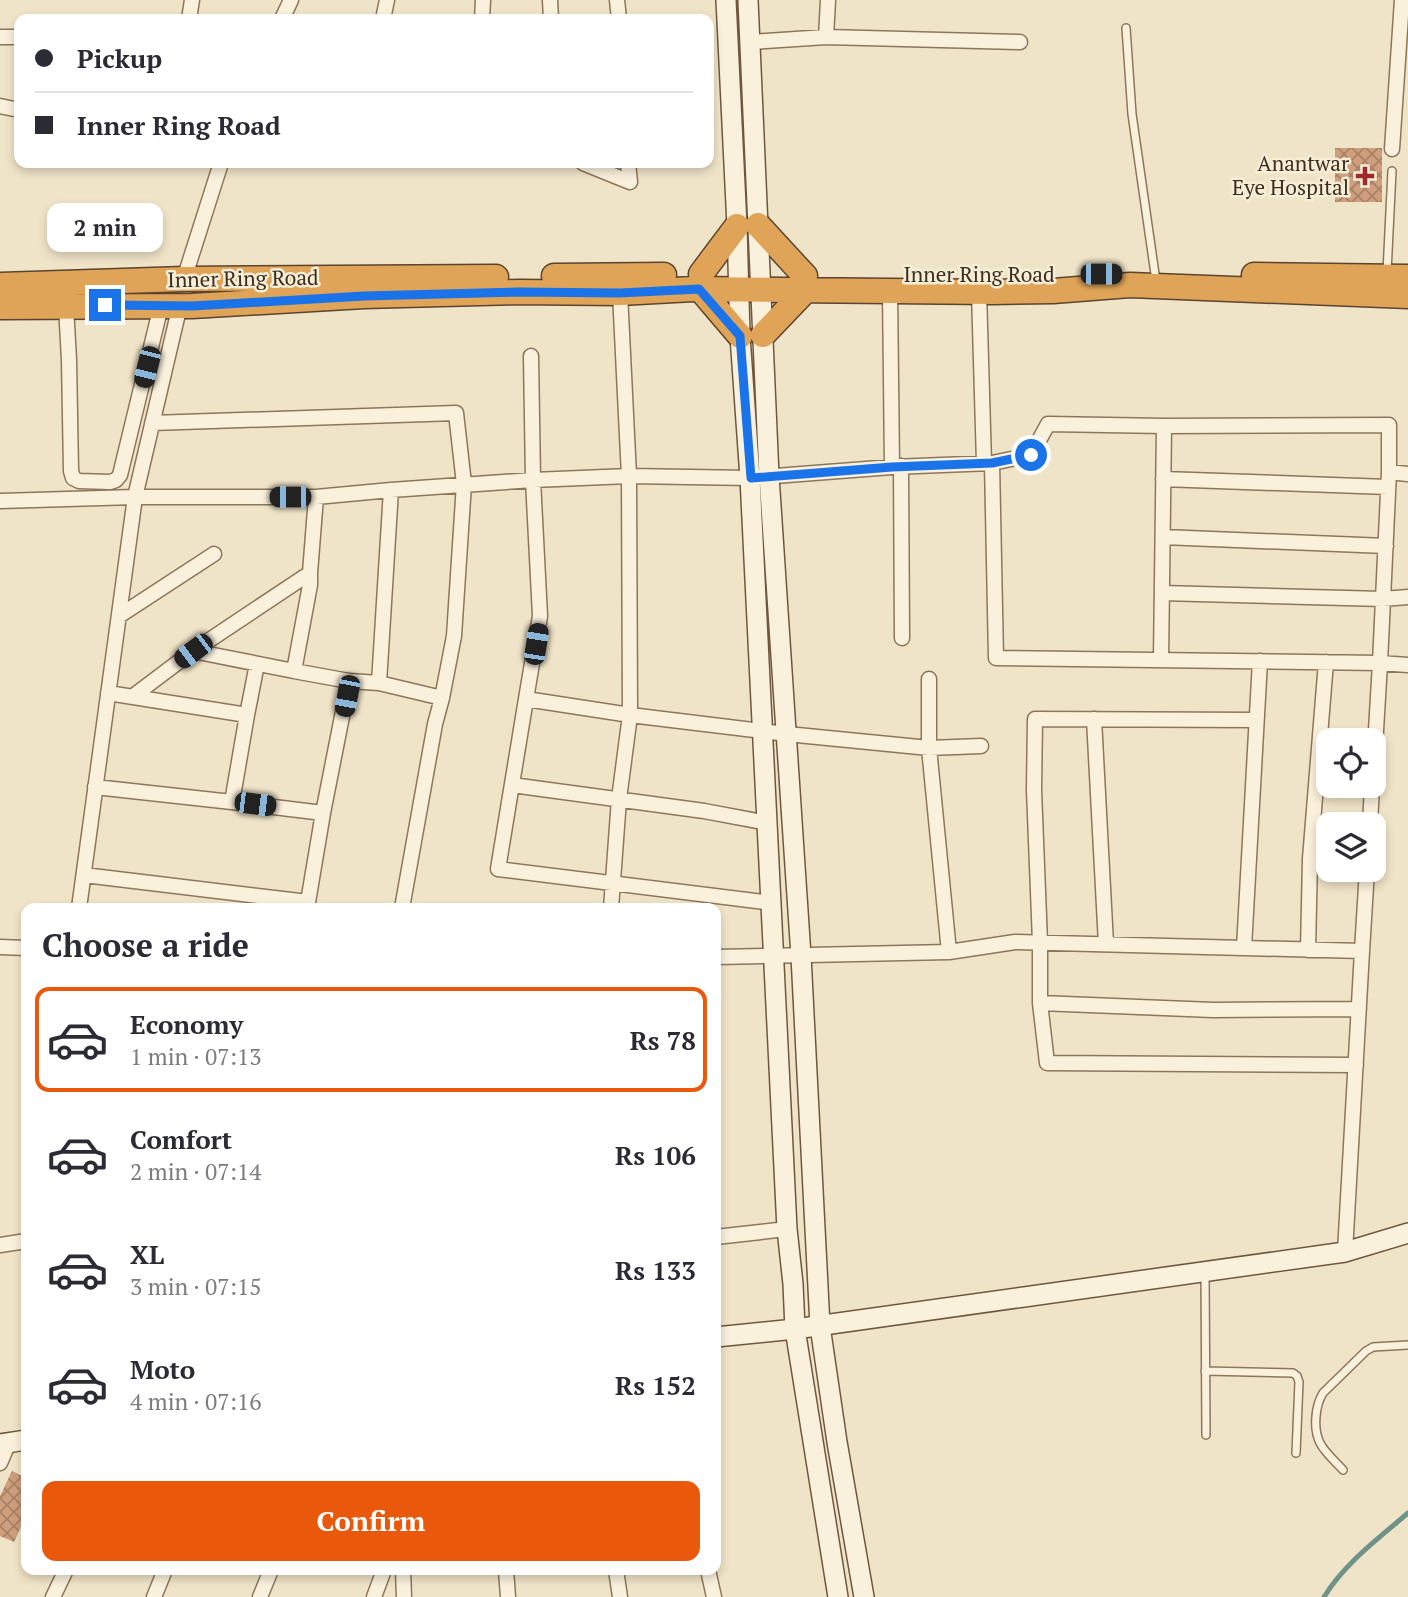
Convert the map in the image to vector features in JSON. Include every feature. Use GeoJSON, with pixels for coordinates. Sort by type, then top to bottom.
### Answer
{"type":"FeatureCollection","features":[{"type":"Feature","properties":{"kind":"highway"},"geometry":{"type":"LineString","coordinates":[[748,225],[806,283],[752,335],[700,282],[748,225]]}},
{"type":"Feature","properties":{"kind":"highway","name":"Inner Ring Road"},"geometry":{"type":"LineString","coordinates":[[806,283],[1155,274],[1397,277]]}},
{"type":"Feature","properties":{"kind":"highway","name":"Inner Ring Road"},"geometry":{"type":"LineString","coordinates":[[0,285],[184,279],[750,281],[890,291],[1053,291],[1130,285],[1408,296]]}},
{"type":"Feature","properties":{"kind":"highway","name":"Inner Ring Road"},"geometry":{"type":"LineString","coordinates":[[0,307],[192,306],[364,296],[519,292],[620,293],[700,282]]}},
{"type":"Feature","properties":{"kind":"street"},"geometry":{"type":"LineString","coordinates":[[726,0],[748,225]]}},
{"type":"Feature","properties":{"kind":"street"},"geometry":{"type":"LineString","coordinates":[[748,0],[751,42],[748,225],[760,477],[763,731],[787,1229],[795,1329],[838,1597]]}},
{"type":"Feature","properties":{"kind":"street"},"geometry":{"type":"LineString","coordinates":[[826,37],[828,0]]}},
{"type":"Feature","properties":{"kind":"street"},"geometry":{"type":"LineString","coordinates":[[1392,149],[1402,0]]}},
{"type":"Feature","properties":{"kind":"street"},"geometry":{"type":"LineString","coordinates":[[751,42],[826,37],[1020,42]]}},
{"type":"Feature","properties":{"kind":"street"},"geometry":{"type":"LineString","coordinates":[[184,279],[219,168]]}},
{"type":"Feature","properties":{"kind":"street"},"geometry":{"type":"LineString","coordinates":[[595,168],[629,182],[628,168]]}},
{"type":"Feature","properties":{"kind":"street"},"geometry":{"type":"LineString","coordinates":[[890,291],[902,638]]}},
{"type":"Feature","properties":{"kind":"street"},"geometry":{"type":"LineString","coordinates":[[979,292],[996,658],[1408,665]]}},
{"type":"Feature","properties":{"kind":"street"},"geometry":{"type":"LineString","coordinates":[[612,903],[619,799],[630,715],[629,476],[620,293]]}},
{"type":"Feature","properties":{"kind":"street"},"geometry":{"type":"LineString","coordinates":[[66,306],[71,471],[73,478],[79,481],[110,482],[116,481],[120,475],[171,305]]}},
{"type":"Feature","properties":{"kind":"street"},"geometry":{"type":"LineString","coordinates":[[80,903],[135,497],[152,423],[171,305]]}},
{"type":"Feature","properties":{"kind":"street"},"geometry":{"type":"LineString","coordinates":[[531,356],[533,480],[540,616],[498,869],[772,903]]}},
{"type":"Feature","properties":{"kind":"street"},"geometry":{"type":"LineString","coordinates":[[152,423],[456,413],[464,484],[454,636],[435,724],[403,903]]}},
{"type":"Feature","properties":{"kind":"street"},"geometry":{"type":"LineString","coordinates":[[0,501],[135,497],[316,497],[391,489],[533,480],[629,476],[760,477],[988,463],[1031,455],[1048,424],[1389,425],[1386,546],[1376,728]]}},
{"type":"Feature","properties":{"kind":"street"},"geometry":{"type":"LineString","coordinates":[[1161,660],[1164,426]]}},
{"type":"Feature","properties":{"kind":"street"},"geometry":{"type":"LineString","coordinates":[[1389,472],[1408,474]]}},
{"type":"Feature","properties":{"kind":"street"},"geometry":{"type":"LineString","coordinates":[[760,477],[787,734],[802,956],[820,1326],[864,1597]]}},
{"type":"Feature","properties":{"kind":"street"},"geometry":{"type":"LineString","coordinates":[[1163,479],[1388,487]]}},
{"type":"Feature","properties":{"kind":"street"},"geometry":{"type":"LineString","coordinates":[[379,683],[391,489]]}},
{"type":"Feature","properties":{"kind":"street"},"geometry":{"type":"LineString","coordinates":[[294,671],[310,585],[316,497]]}},
{"type":"Feature","properties":{"kind":"street"},"geometry":{"type":"LineString","coordinates":[[1163,537],[1386,546]]}},
{"type":"Feature","properties":{"kind":"street"},"geometry":{"type":"LineString","coordinates":[[119,616],[214,554]]}},
{"type":"Feature","properties":{"kind":"street"},"geometry":{"type":"LineString","coordinates":[[131,697],[193,651],[310,573]]}},
{"type":"Feature","properties":{"kind":"street"},"geometry":{"type":"LineString","coordinates":[[1162,593],[1383,599],[1408,597]]}},
{"type":"Feature","properties":{"kind":"street"},"geometry":{"type":"LineString","coordinates":[[193,651],[349,681],[379,683],[442,698]]}},
{"type":"Feature","properties":{"kind":"street"},"geometry":{"type":"LineString","coordinates":[[1244,948],[1260,661]]}},
{"type":"Feature","properties":{"kind":"street"},"geometry":{"type":"LineString","coordinates":[[1308,950],[1310,859],[1326,662]]}},
{"type":"Feature","properties":{"kind":"street"},"geometry":{"type":"LineString","coordinates":[[232,802],[257,664]]}},
{"type":"Feature","properties":{"kind":"street"},"geometry":{"type":"LineString","coordinates":[[929,679],[929,748],[949,952]]}},
{"type":"Feature","properties":{"kind":"street"},"geometry":{"type":"LineString","coordinates":[[307,903],[349,681]]}},
{"type":"Feature","properties":{"kind":"street"},"geometry":{"type":"LineString","coordinates":[[108,693],[247,715]]}},
{"type":"Feature","properties":{"kind":"street"},"geometry":{"type":"LineString","coordinates":[[527,699],[630,715],[787,734],[929,748],[981,746]]}},
{"type":"Feature","properties":{"kind":"street"},"geometry":{"type":"LineString","coordinates":[[1256,720],[1035,719],[1034,790],[1040,1003],[1047,1063],[1356,1065]]}},
{"type":"Feature","properties":{"kind":"street"},"geometry":{"type":"LineString","coordinates":[[1094,719],[1106,944]]}},
{"type":"Feature","properties":{"kind":"street"},"geometry":{"type":"LineString","coordinates":[[512,785],[704,811],[768,823]]}},
{"type":"Feature","properties":{"kind":"street"},"geometry":{"type":"LineString","coordinates":[[96,788],[323,813]]}},
{"type":"Feature","properties":{"kind":"street"},"geometry":{"type":"LineString","coordinates":[[84,875],[292,903]]}},
{"type":"Feature","properties":{"kind":"street"},"geometry":{"type":"LineString","coordinates":[[1345,1252],[1366,882]]}},
{"type":"Feature","properties":{"kind":"street"},"geometry":{"type":"LineString","coordinates":[[721,957],[949,952],[1015,942],[1362,951]]}},
{"type":"Feature","properties":{"kind":"street"},"geometry":{"type":"LineString","coordinates":[[0,947],[21,948]]}},
{"type":"Feature","properties":{"kind":"street"},"geometry":{"type":"LineString","coordinates":[[1040,1003],[1213,1010],[1359,1009]]}},
{"type":"Feature","properties":{"kind":"street"},"geometry":{"type":"LineString","coordinates":[[721,1236],[787,1229]]}},
{"type":"Feature","properties":{"kind":"street"},"geometry":{"type":"LineString","coordinates":[[721,1336],[820,1326],[1345,1252],[1408,1233]]}},
{"type":"Feature","properties":{"kind":"street"},"geometry":{"type":"LineString","coordinates":[[0,1245],[21,1242]]}},
{"type":"Feature","properties":{"kind":"street"},"geometry":{"type":"LineString","coordinates":[[0,1463],[12,1442]]}},
{"type":"Feature","properties":{"kind":"street"},"geometry":{"type":"LineString","coordinates":[[53,1597],[64,1575]]}},
{"type":"Feature","properties":{"kind":"street"},"geometry":{"type":"LineString","coordinates":[[155,1597],[163,1575]]}},
{"type":"Feature","properties":{"kind":"street"},"geometry":{"type":"LineString","coordinates":[[260,1597],[269,1575]]}},
{"type":"Feature","properties":{"kind":"street"},"geometry":{"type":"LineString","coordinates":[[374,1597],[382,1575]]}},
{"type":"Feature","properties":{"kind":"street"},"geometry":{"type":"LineString","coordinates":[[403,1575],[404,1597]]}},
{"type":"Feature","properties":{"kind":"street"},"geometry":{"type":"LineString","coordinates":[[507,1575],[509,1597]]}},
{"type":"Feature","properties":{"kind":"street"},"geometry":{"type":"LineString","coordinates":[[617,1575],[620,1597]]}},
{"type":"Feature","properties":{"kind":"street"},"geometry":{"type":"LineString","coordinates":[[709,1575],[714,1597]]}},
{"type":"Feature","properties":{"kind":"lane"},"geometry":{"type":"LineString","coordinates":[[1126,28],[1132,114],[1155,274]]}},
{"type":"Feature","properties":{"kind":"lane"},"geometry":{"type":"LineString","coordinates":[[1392,171],[1397,277]]}},
{"type":"Feature","properties":{"kind":"lane"},"geometry":{"type":"LineString","coordinates":[[1205,1272],[1206,1435]]}},
{"type":"Feature","properties":{"kind":"lane"},"geometry":{"type":"LineString","coordinates":[[1343,1470],[1320,1443],[1316,1426],[1319,1400],[1366,1351],[1408,1345]]}},
{"type":"Feature","properties":{"kind":"lane"},"geometry":{"type":"LineString","coordinates":[[1205,1371],[1293,1373],[1297,1376],[1296,1453]]}},
{"type":"Feature","properties":{"kind":"building"},"geometry":{"type":"Polygon","coordinates":[[[1335,148],[1382,148],[1382,202],[1335,202],[1335,148]]]}},
{"type":"Feature","properties":{"kind":"building"},"geometry":{"type":"Polygon","coordinates":[[[12,1471],[21,1476],[21,1527],[14,1542],[0,1536],[0,1496],[12,1471]]]}},
{"type":"Feature","properties":{"kind":"waterway"},"geometry":{"type":"LineString","coordinates":[[1324,1597],[1352,1562],[1408,1513]]}},
{"type":"Feature","properties":{"kind":"place","name":"Anantwar Eye Hospital"},"geometry":{"type":"Point","coordinates":[1365,176]}},
{"type":"Feature","properties":{"kind":"route"},"geometry":{"type":"LineString","coordinates":[[105,305],[192,306],[364,296],[519,292],[620,293],[699,289],[740,336],[751,478],[892,467],[992,463],[1031,455]]}}]}
